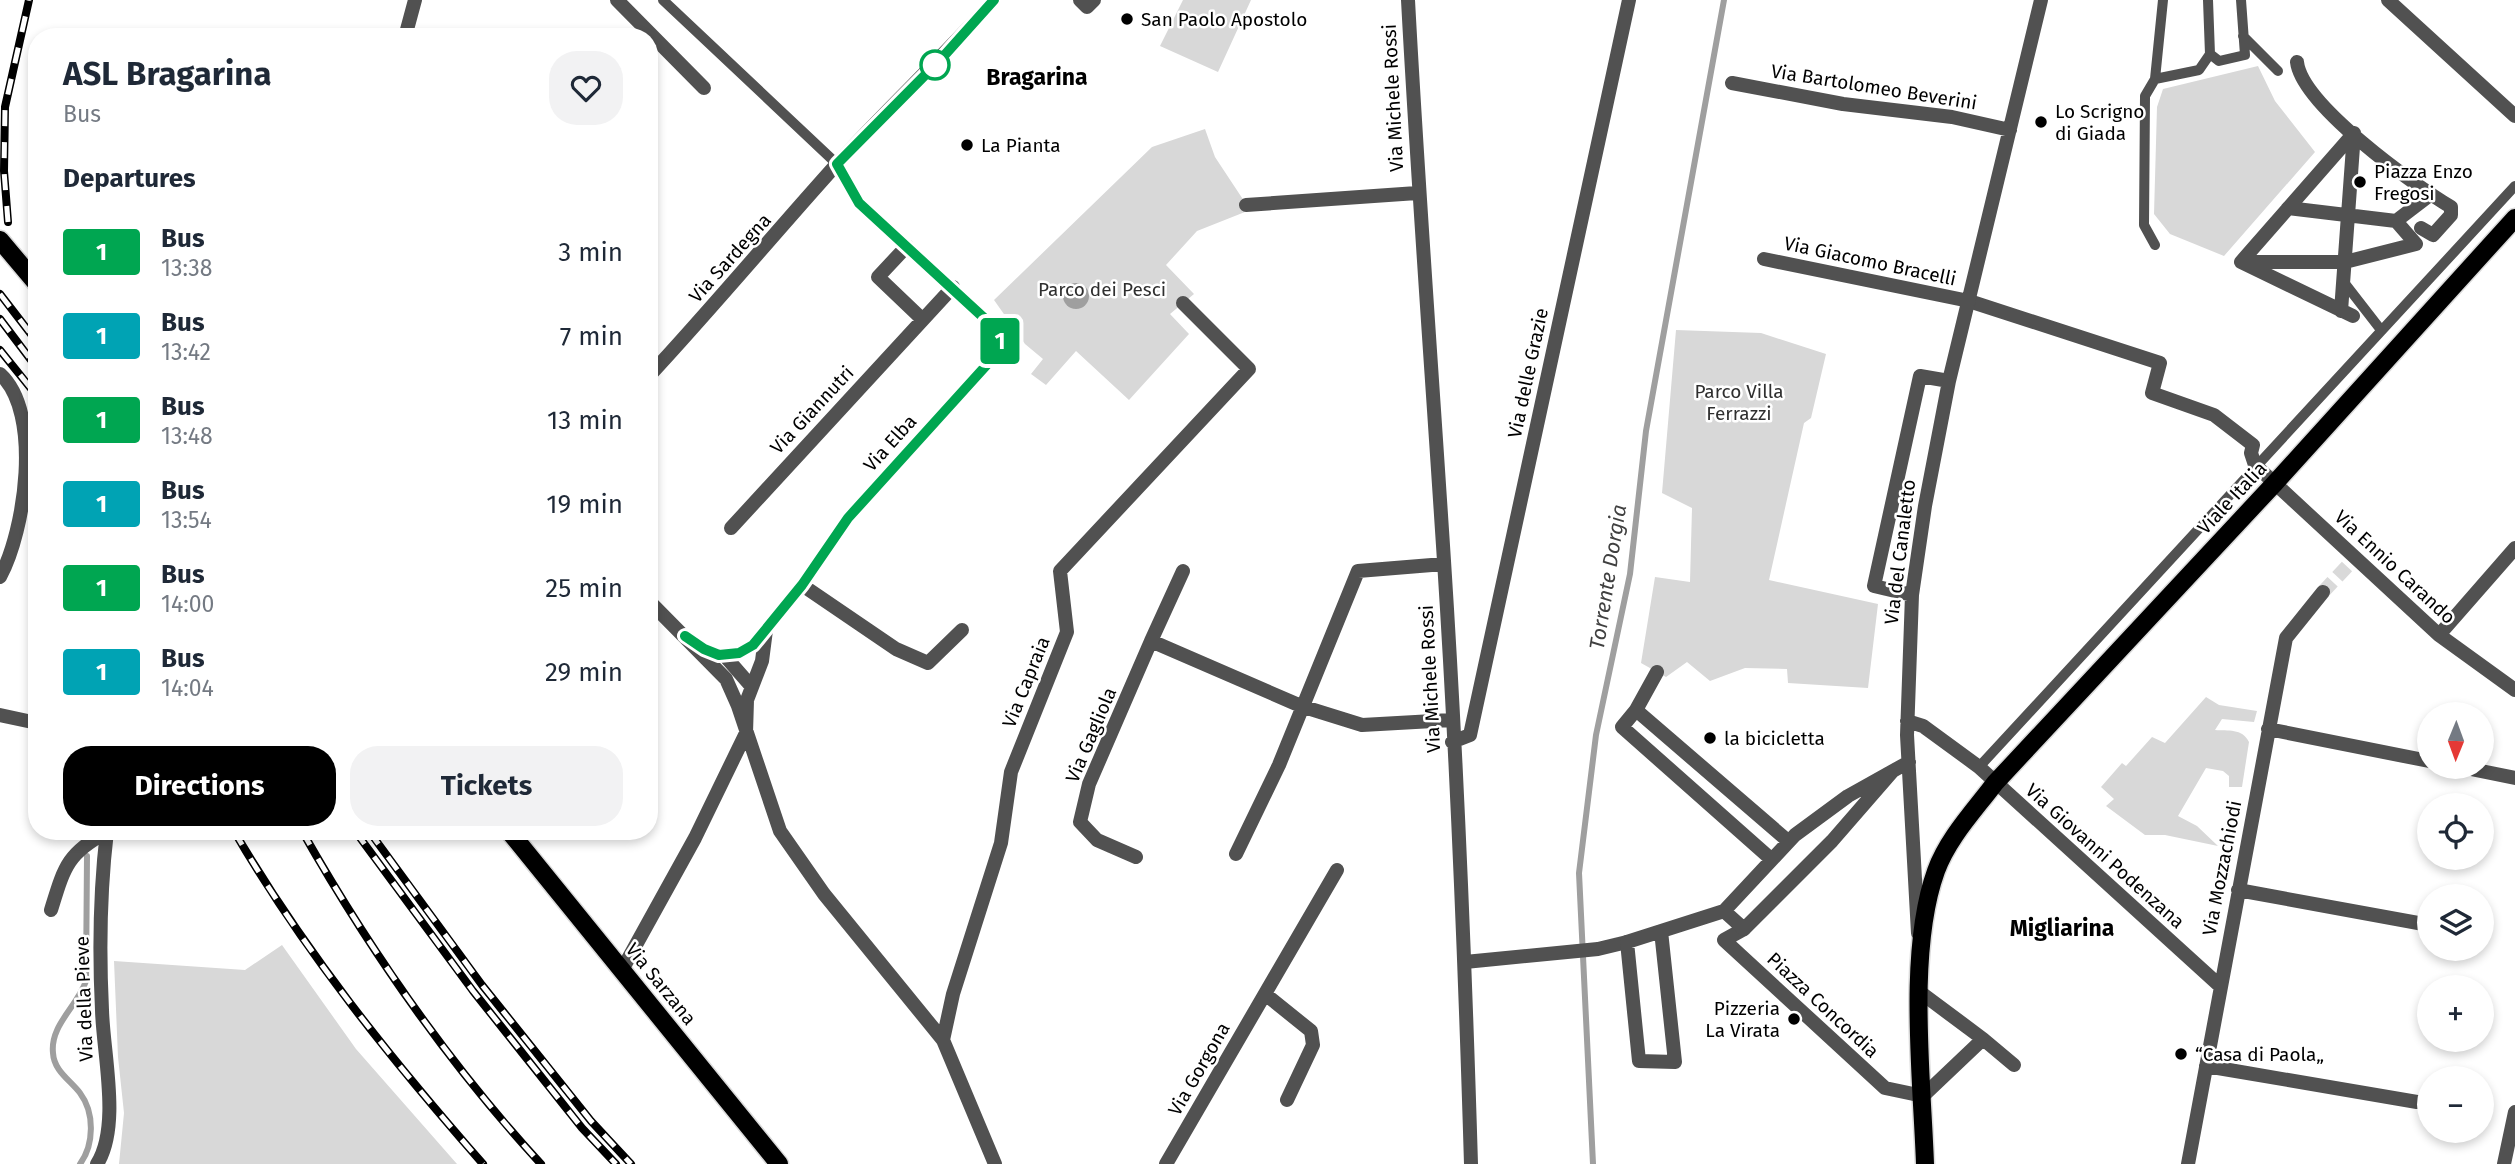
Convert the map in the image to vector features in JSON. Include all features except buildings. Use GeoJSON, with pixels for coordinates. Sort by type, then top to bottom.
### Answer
{"type":"FeatureCollection","features":[{"type":"Feature","properties":{"kind":"main road","name":"Viale Italia"},"geometry":{"type":"LineString","coordinates":[[1919,968],[1936,872],[1959,828],[1995,783],[2275,483],[2515,218]]}},
{"type":"Feature","properties":{"kind":"main road"},"geometry":{"type":"LineString","coordinates":[[0,240],[28,273]]}},
{"type":"Feature","properties":{"kind":"main road","name":"Via Sarzana"},"geometry":{"type":"LineString","coordinates":[[516,840],[779,1164]]}},
{"type":"Feature","properties":{"kind":"main road","name":"Via del Canaletto"},"geometry":{"type":"LineString","coordinates":[[1919,968],[1925,1164]]}},
{"type":"Feature","properties":{"kind":"street"},"geometry":{"type":"LineString","coordinates":[[407,28],[415,0]]}},
{"type":"Feature","properties":{"kind":"street"},"geometry":{"type":"LineString","coordinates":[[617,0],[645,28]]}},
{"type":"Feature","properties":{"kind":"street","name":"Via Sardegna"},"geometry":{"type":"LineString","coordinates":[[658,366],[837,164],[942,58],[994,0]]}},
{"type":"Feature","properties":{"kind":"street"},"geometry":{"type":"LineString","coordinates":[[1080,0],[1087,7],[1094,0]]}},
{"type":"Feature","properties":{"kind":"street","name":"Via Michele Rossi"},"geometry":{"type":"LineString","coordinates":[[1408,0],[1417,193],[1444,564],[1465,962],[1471,1164]]}},
{"type":"Feature","properties":{"kind":"street","name":"Via delle Grazie"},"geometry":{"type":"LineString","coordinates":[[1452,743],[1470,735],[1629,0]]}},
{"type":"Feature","properties":{"kind":"street","name":"Via del Canaletto"},"geometry":{"type":"LineString","coordinates":[[1919,968],[1908,721],[1912,596],[1925,506],[1949,381],[2041,0]]}},
{"type":"Feature","properties":{"kind":"street"},"geometry":{"type":"LineString","coordinates":[[2388,0],[2515,116]]}},
{"type":"Feature","properties":{"kind":"street"},"geometry":{"type":"LineString","coordinates":[[658,41],[704,88]]}},
{"type":"Feature","properties":{"kind":"street"},"geometry":{"type":"LineString","coordinates":[[2241,261],[2345,262],[2420,234],[2451,215],[2451,208],[2430,195],[2325,108],[2303,80],[2297,62]]}},
{"type":"Feature","properties":{"kind":"street","name":"Via Bartolomeo Beverini"},"geometry":{"type":"LineString","coordinates":[[1732,83],[1843,104],[1952,117],[2010,130]]}},
{"type":"Feature","properties":{"kind":"street"},"geometry":{"type":"LineString","coordinates":[[2241,261],[2354,133]]}},
{"type":"Feature","properties":{"kind":"street"},"geometry":{"type":"LineString","coordinates":[[2241,261],[2347,313],[2343,281],[2354,133]]}},
{"type":"Feature","properties":{"kind":"street"},"geometry":{"type":"LineString","coordinates":[[837,164],[859,203],[953,287]]}},
{"type":"Feature","properties":{"kind":"street","name":"Via Michele Rossi"},"geometry":{"type":"LineString","coordinates":[[1247,205],[1417,193]]}},
{"type":"Feature","properties":{"kind":"street"},"geometry":{"type":"LineString","coordinates":[[2396,221],[2430,195]]}},
{"type":"Feature","properties":{"kind":"street"},"geometry":{"type":"LineString","coordinates":[[2288,208],[2396,221],[2420,234]]}},
{"type":"Feature","properties":{"kind":"street"},"geometry":{"type":"LineString","coordinates":[[907,246],[877,277],[922,319]]}},
{"type":"Feature","properties":{"kind":"street","name":"Via Giacomo Bracelli"},"geometry":{"type":"LineString","coordinates":[[1764,259],[1969,301],[2160,363],[2152,393],[2214,415],[2253,445],[2251,453],[2255,465]]}},
{"type":"Feature","properties":{"kind":"street","name":"Via Giannutri"},"geometry":{"type":"LineString","coordinates":[[731,528],[953,287]]}},
{"type":"Feature","properties":{"kind":"street","name":"Via Elba"},"geometry":{"type":"LineString","coordinates":[[724,655],[747,649],[802,585],[848,518],[1002,348],[996,329],[953,287]]}},
{"type":"Feature","properties":{"kind":"street","name":"Via Capraia"},"geometry":{"type":"LineString","coordinates":[[943,1040],[953,994],[1001,844],[1011,772],[1067,632],[1060,571],[1249,369],[1183,303]]}},
{"type":"Feature","properties":{"kind":"street"},"geometry":{"type":"LineString","coordinates":[[0,374],[13,393],[24,425],[26,456],[25,490],[13,546],[0,577]]}},
{"type":"Feature","properties":{"kind":"street"},"geometry":{"type":"LineString","coordinates":[[1912,596],[1874,586],[1920,376],[1949,381]]}},
{"type":"Feature","properties":{"kind":"street","name":"Via Ennio Carando"},"geometry":{"type":"LineString","coordinates":[[2255,465],[2439,635],[2515,690]]}},
{"type":"Feature","properties":{"kind":"street"},"geometry":{"type":"LineString","coordinates":[[2439,635],[2515,548]]}},
{"type":"Feature","properties":{"kind":"street"},"geometry":{"type":"LineString","coordinates":[[1236,855],[1279,765],[1358,571],[1444,564]]}},
{"type":"Feature","properties":{"kind":"street","name":"Via Gagliola"},"geometry":{"type":"LineString","coordinates":[[1136,857],[1097,840],[1080,822],[1089,785],[1183,571]]}},
{"type":"Feature","properties":{"kind":"street"},"geometry":{"type":"LineString","coordinates":[[802,585],[896,649],[928,663],[962,630]]}},
{"type":"Feature","properties":{"kind":"street","name":"Via Mozzachiodi"},"geometry":{"type":"LineString","coordinates":[[2188,1164],[2286,638],[2323,592]]}},
{"type":"Feature","properties":{"kind":"street"},"geometry":{"type":"LineString","coordinates":[[658,609],[726,679],[780,831],[824,894],[943,1040],[995,1164]]}},
{"type":"Feature","properties":{"kind":"street"},"geometry":{"type":"LineString","coordinates":[[622,970],[695,838],[746,733],[751,686],[762,661],[766,627]]}},
{"type":"Feature","properties":{"kind":"street"},"geometry":{"type":"LineString","coordinates":[[685,636],[704,649],[724,655],[751,686]]}},
{"type":"Feature","properties":{"kind":"street"},"geometry":{"type":"LineString","coordinates":[[1152,641],[1301,706],[1362,725],[1451,720]]}},
{"type":"Feature","properties":{"kind":"street"},"geometry":{"type":"LineString","coordinates":[[1657,672],[1636,710],[1622,727],[1771,859]]}},
{"type":"Feature","properties":{"kind":"street"},"geometry":{"type":"LineString","coordinates":[[1636,710],[1788,841]]}},
{"type":"Feature","properties":{"kind":"street"},"geometry":{"type":"LineString","coordinates":[[0,715],[28,721]]}},
{"type":"Feature","properties":{"kind":"street","name":"Via Giovanni Podenzana"},"geometry":{"type":"LineString","coordinates":[[1908,721],[1923,726],[1979,767],[2220,986]]}},
{"type":"Feature","properties":{"kind":"street"},"geometry":{"type":"LineString","coordinates":[[2269,729],[2417,759]]}},
{"type":"Feature","properties":{"kind":"street","name":"Piazza Concordia"},"geometry":{"type":"LineString","coordinates":[[1724,911],[1788,841],[1848,796],[1909,762]]}},
{"type":"Feature","properties":{"kind":"street","name":"Piazza Concordia"},"geometry":{"type":"LineString","coordinates":[[1892,772],[1832,841],[1744,929],[1724,940],[1885,1088],[1923,1096]]}},
{"type":"Feature","properties":{"kind":"street"},"geometry":{"type":"LineString","coordinates":[[2494,774],[2515,778]]}},
{"type":"Feature","properties":{"kind":"street"},"geometry":{"type":"LineString","coordinates":[[51,910],[62,875],[81,845],[90,840]]}},
{"type":"Feature","properties":{"kind":"street","name":"Via della Pieve"},"geometry":{"type":"LineString","coordinates":[[97,1164],[104,1154],[109,1102],[102,996],[101,898],[106,840]]}},
{"type":"Feature","properties":{"kind":"street","name":"Via Gorgona"},"geometry":{"type":"LineString","coordinates":[[1166,1164],[1337,870]]}},
{"type":"Feature","properties":{"kind":"street"},"geometry":{"type":"LineString","coordinates":[[2238,890],[2417,923]]}},
{"type":"Feature","properties":{"kind":"street"},"geometry":{"type":"LineString","coordinates":[[1465,962],[1598,950],[1724,911],[1744,929]]}},
{"type":"Feature","properties":{"kind":"street"},"geometry":{"type":"LineString","coordinates":[[1627,942],[1639,1061],[1675,1062],[1661,932]]}},
{"type":"Feature","properties":{"kind":"street"},"geometry":{"type":"LineString","coordinates":[[1920,992],[2014,1065]]}},
{"type":"Feature","properties":{"kind":"street"},"geometry":{"type":"LineString","coordinates":[[1265,994],[1311,1031],[1313,1045],[1287,1101]]}},
{"type":"Feature","properties":{"kind":"street"},"geometry":{"type":"LineString","coordinates":[[1923,1096],[1983,1039]]}},
{"type":"Feature","properties":{"kind":"street"},"geometry":{"type":"LineString","coordinates":[[2206,1066],[2417,1102]]}},
{"type":"Feature","properties":{"kind":"street"},"geometry":{"type":"LineString","coordinates":[[2504,1164],[2515,1112]]}},
{"type":"Feature","properties":{"kind":"lane"},"geometry":{"type":"LineString","coordinates":[[663,0],[837,164]]}},
{"type":"Feature","properties":{"kind":"lane"},"geometry":{"type":"LineString","coordinates":[[2155,245],[2144,225],[2145,96],[2155,79],[2164,0]]}},
{"type":"Feature","properties":{"kind":"lane"},"geometry":{"type":"LineString","coordinates":[[2155,79],[2199,70],[2210,54],[2208,0]]}},
{"type":"Feature","properties":{"kind":"lane"},"geometry":{"type":"LineString","coordinates":[[2210,54],[2220,61],[2245,55],[2241,0]]}},
{"type":"Feature","properties":{"kind":"lane"},"geometry":{"type":"LineString","coordinates":[[2244,36],[2278,71]]}},
{"type":"Feature","properties":{"kind":"lane","name":"Viale Italia"},"geometry":{"type":"LineString","coordinates":[[1979,767],[2515,186]]}},
{"type":"Feature","properties":{"kind":"lane"},"geometry":{"type":"LineString","coordinates":[[2343,281],[2381,330]]}},
{"type":"Feature","properties":{"kind":"green space"},"geometry":{"type":"Polygon","coordinates":[[[1183,0],[1251,0],[1218,72],[1160,46],[1183,0]]]}},
{"type":"Feature","properties":{"kind":"green space"},"geometry":{"type":"Polygon","coordinates":[[[2258,66],[2275,101],[2315,152],[2224,256],[2170,234],[2154,214],[2157,107],[2163,89],[2258,66]]]}},
{"type":"Feature","properties":{"kind":"green space","name":"Parco dei Pesci"},"geometry":{"type":"Polygon","coordinates":[[[1205,129],[1215,157],[1250,210],[1197,231],[1166,265],[1194,294],[1170,314],[1189,334],[1129,400],[1076,351],[1046,385],[1031,374],[1043,359],[1025,344],[994,300],[1152,147],[1205,129]]]}},
{"type":"Feature","properties":{"kind":"green space","name":"Parco Villa Ferrazzi"},"geometry":{"type":"Polygon","coordinates":[[[1676,330],[1761,333],[1826,354],[1811,418],[1804,423],[1769,580],[1878,604],[1868,688],[1788,683],[1787,669],[1745,668],[1710,681],[1687,662],[1666,677],[1641,663],[1655,577],[1690,582],[1692,508],[1662,493],[1676,330]]]}},
{"type":"Feature","properties":{"kind":"green space"},"geometry":{"type":"Polygon","coordinates":[[[2206,697],[2219,705],[2257,711],[2254,722],[2222,719],[2215,730],[2239,732],[2249,742],[2242,787],[2229,787],[2229,776],[2223,771],[2206,768],[2178,816],[2197,826],[2218,846],[2165,835],[2145,835],[2106,806],[2114,799],[2101,787],[2122,763],[2126,766],[2152,737],[2165,743],[2206,697]]]}},
{"type":"Feature","properties":{"kind":"green space"},"geometry":{"type":"Polygon","coordinates":[[[282,945],[356,1049],[457,1164],[119,1164],[124,1113],[118,1057],[114,961],[245,970],[282,945]]]}},
{"type":"Feature","properties":{"kind":"shaded area"},"geometry":{"type":"Polygon","coordinates":[[[1076,283],[1085,287],[1089,296],[1085,305],[1076,309],[1067,305],[1063,296],[1067,287],[1076,283]]]}},
{"type":"Feature","properties":{"kind":"waterway","name":"Torrente Dorgia"},"geometry":{"type":"LineString","coordinates":[[1593,1164],[1579,873],[1596,735],[1630,574],[1646,431],[1724,0]]}},
{"type":"Feature","properties":{"kind":"waterway"},"geometry":{"type":"LineString","coordinates":[[80,1164],[90,1138],[88,1110],[80,1093],[56,1065],[53,1043],[60,1025],[86,981],[87,856]]}},
{"type":"Feature","properties":{"kind":"tunnel"},"geometry":{"type":"LineString","coordinates":[[2323,592],[2355,558]]}},
{"type":"Feature","properties":{"kind":"railway"},"geometry":{"type":"LineString","coordinates":[[8,222],[4,171],[5,107],[29,0]]}},
{"type":"Feature","properties":{"kind":"railway"},"geometry":{"type":"LineString","coordinates":[[0,294],[28,330]]}},
{"type":"Feature","properties":{"kind":"railway"},"geometry":{"type":"LineString","coordinates":[[0,319],[28,356]]}},
{"type":"Feature","properties":{"kind":"railway"},"geometry":{"type":"LineString","coordinates":[[0,350],[28,385]]}},
{"type":"Feature","properties":{"kind":"railway"},"geometry":{"type":"LineString","coordinates":[[240,840],[290,919],[350,1003],[415,1085],[483,1164]]}},
{"type":"Feature","properties":{"kind":"railway"},"geometry":{"type":"LineString","coordinates":[[307,840],[355,919],[412,1004],[474,1086],[541,1164]]}},
{"type":"Feature","properties":{"kind":"railway"},"geometry":{"type":"LineString","coordinates":[[362,840],[473,991],[582,1128],[616,1164]]}},
{"type":"Feature","properties":{"kind":"railway"},"geometry":{"type":"LineString","coordinates":[[376,840],[482,985],[591,1121],[631,1164]]}},
{"type":"Feature","properties":{"kind":"bus line","name":"1"},"geometry":{"type":"LineString","coordinates":[[685,636],[709,652],[719,655],[739,653],[753,645],[802,585],[848,518],[1002,348],[996,329],[859,203],[837,164],[942,58],[994,0]]}},
{"type":"Feature","properties":{"kind":"place","name":"San Paolo Apostolo"},"geometry":{"type":"Point","coordinates":[1127,19]}},
{"type":"Feature","properties":{"kind":"place","name":"Lo Scrigno di Giada"},"geometry":{"type":"Point","coordinates":[2041,122]}},
{"type":"Feature","properties":{"kind":"place","name":"La Pianta"},"geometry":{"type":"Point","coordinates":[967,145]}},
{"type":"Feature","properties":{"kind":"place","name":"Piazza Enzo Fregosi"},"geometry":{"type":"Point","coordinates":[2360,182]}},
{"type":"Feature","properties":{"kind":"place","name":"la bicicletta"},"geometry":{"type":"Point","coordinates":[1710,738]}},
{"type":"Feature","properties":{"kind":"place","name":"Pizzeria La Virata"},"geometry":{"type":"Point","coordinates":[1794,1019]}},
{"type":"Feature","properties":{"kind":"place","name":"“Casa di Paola„"},"geometry":{"type":"Point","coordinates":[2181,1054]}},
{"type":"Feature","properties":{"kind":"district","name":"Bragarina"},"geometry":{"type":"Point","coordinates":[1037,77]}},
{"type":"Feature","properties":{"kind":"district","name":"Migliarina"},"geometry":{"type":"Point","coordinates":[2062,928]}}]}
